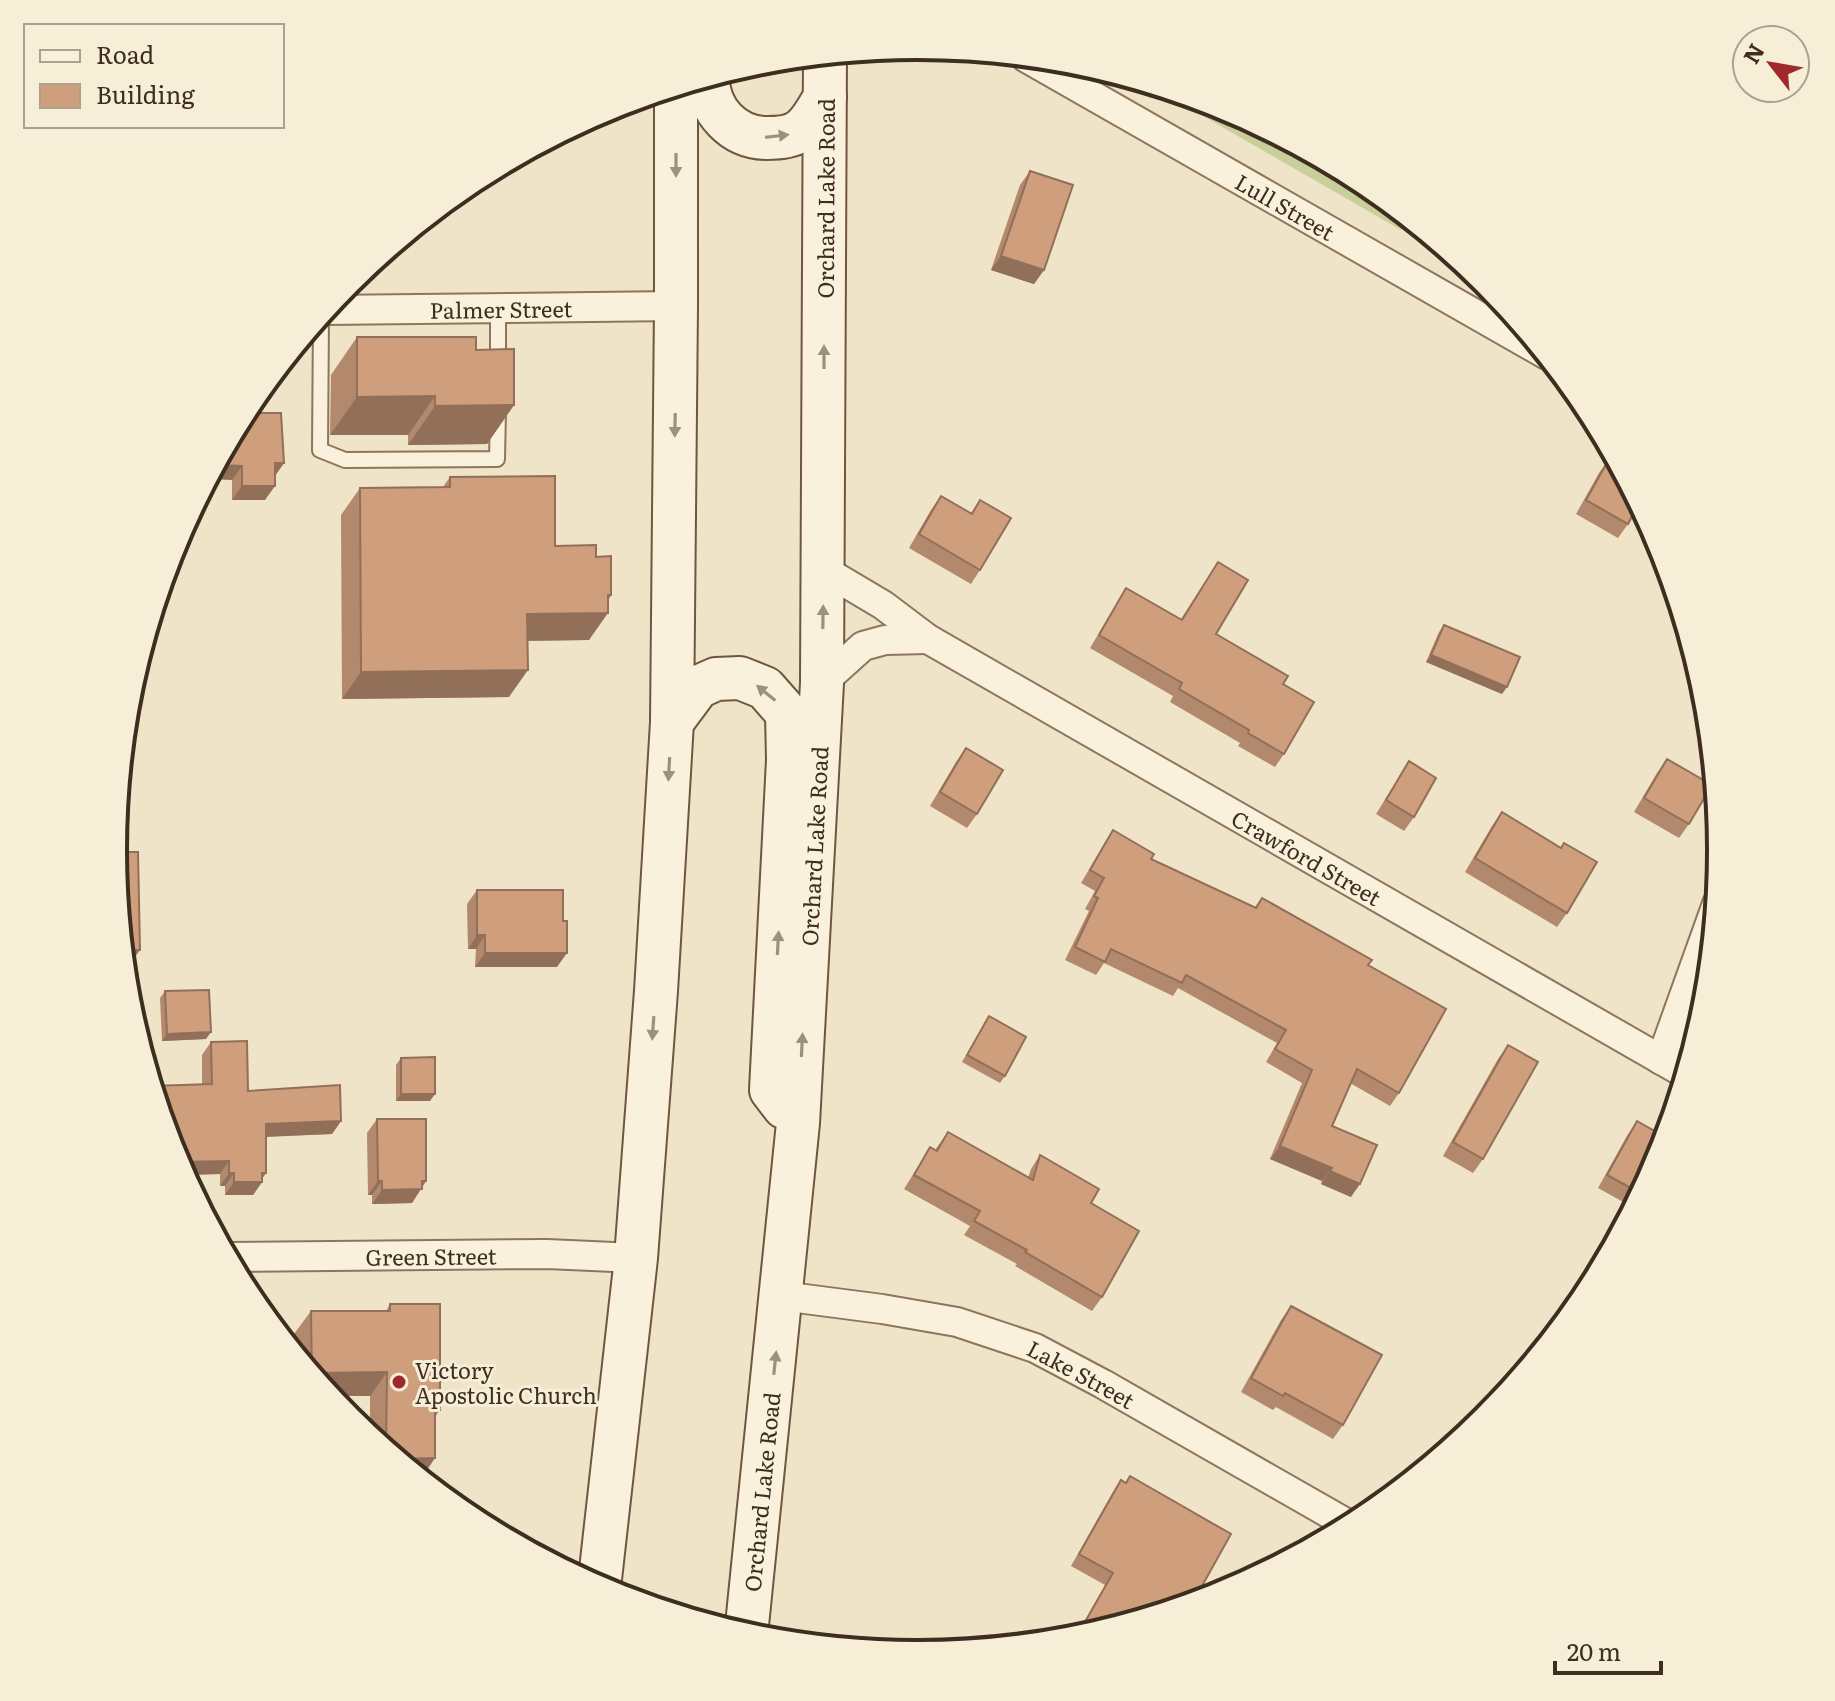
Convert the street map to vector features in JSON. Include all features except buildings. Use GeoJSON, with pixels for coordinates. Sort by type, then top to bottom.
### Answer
{"type":"FeatureCollection","features":[{"type":"Feature","properties":{"kind":"main road","name":"Orchard Lake Road"},"geometry":{"type":"LineString","coordinates":[[747,1622],[798,1123],[822,683],[825,66]]}},
{"type":"Feature","properties":{"kind":"main road"},"geometry":{"type":"LineString","coordinates":[[708,88],[717,112],[738,132],[758,138],[779,138],[798,132],[813,117],[825,97]]}},
{"type":"Feature","properties":{"kind":"main road"},"geometry":{"type":"LineString","coordinates":[[601,1574],[636,1258],[672,722],[676,98]]}},
{"type":"Feature","properties":{"kind":"main road"},"geometry":{"type":"LineString","coordinates":[[672,722],[698,687],[716,679],[740,678],[765,688],[787,713],[788,760],[771,1090],[798,1123]]}},
{"type":"Feature","properties":{"kind":"street","name":"Lull Street"},"geometry":{"type":"LineString","coordinates":[[1051,72],[1521,340]]}},
{"type":"Feature","properties":{"kind":"street","name":"Palmer Street"},"geometry":{"type":"LineString","coordinates":[[342,310],[676,306]]}},
{"type":"Feature","properties":{"kind":"street","name":"Crawford Street"},"geometry":{"type":"LineString","coordinates":[[824,570],[883,605],[928,639],[1677,1069]]}},
{"type":"Feature","properties":{"kind":"street"},"geometry":{"type":"LineString","coordinates":[[822,683],[863,646],[885,640],[928,639]]}},
{"type":"Feature","properties":{"kind":"street"},"geometry":{"type":"LineString","coordinates":[[1661,1060],[1702,947]]}},
{"type":"Feature","properties":{"kind":"street","name":"Green Street"},"geometry":{"type":"LineString","coordinates":[[240,1257],[547,1254],[636,1258]]}},
{"type":"Feature","properties":{"kind":"street","name":"Lake Street"},"geometry":{"type":"LineString","coordinates":[[782,1296],[957,1322],[1035,1348],[1339,1519]]}},
{"type":"Feature","properties":{"kind":"lane"},"geometry":{"type":"LineString","coordinates":[[498,308],[498,381]]}},
{"type":"Feature","properties":{"kind":"lane"},"geometry":{"type":"LineString","coordinates":[[321,332],[320,450],[345,460],[497,459],[498,397]]}},
{"type":"Feature","properties":{"kind":"green space"},"geometry":{"type":"Polygon","coordinates":[[[1192,109],[1313,166],[1399,223],[1403,226],[1401,230],[1192,109]]]}},
{"type":"Feature","properties":{"kind":"place","name":"Victory Apostolic Church"},"geometry":{"type":"Point","coordinates":[399,1382]}}]}
